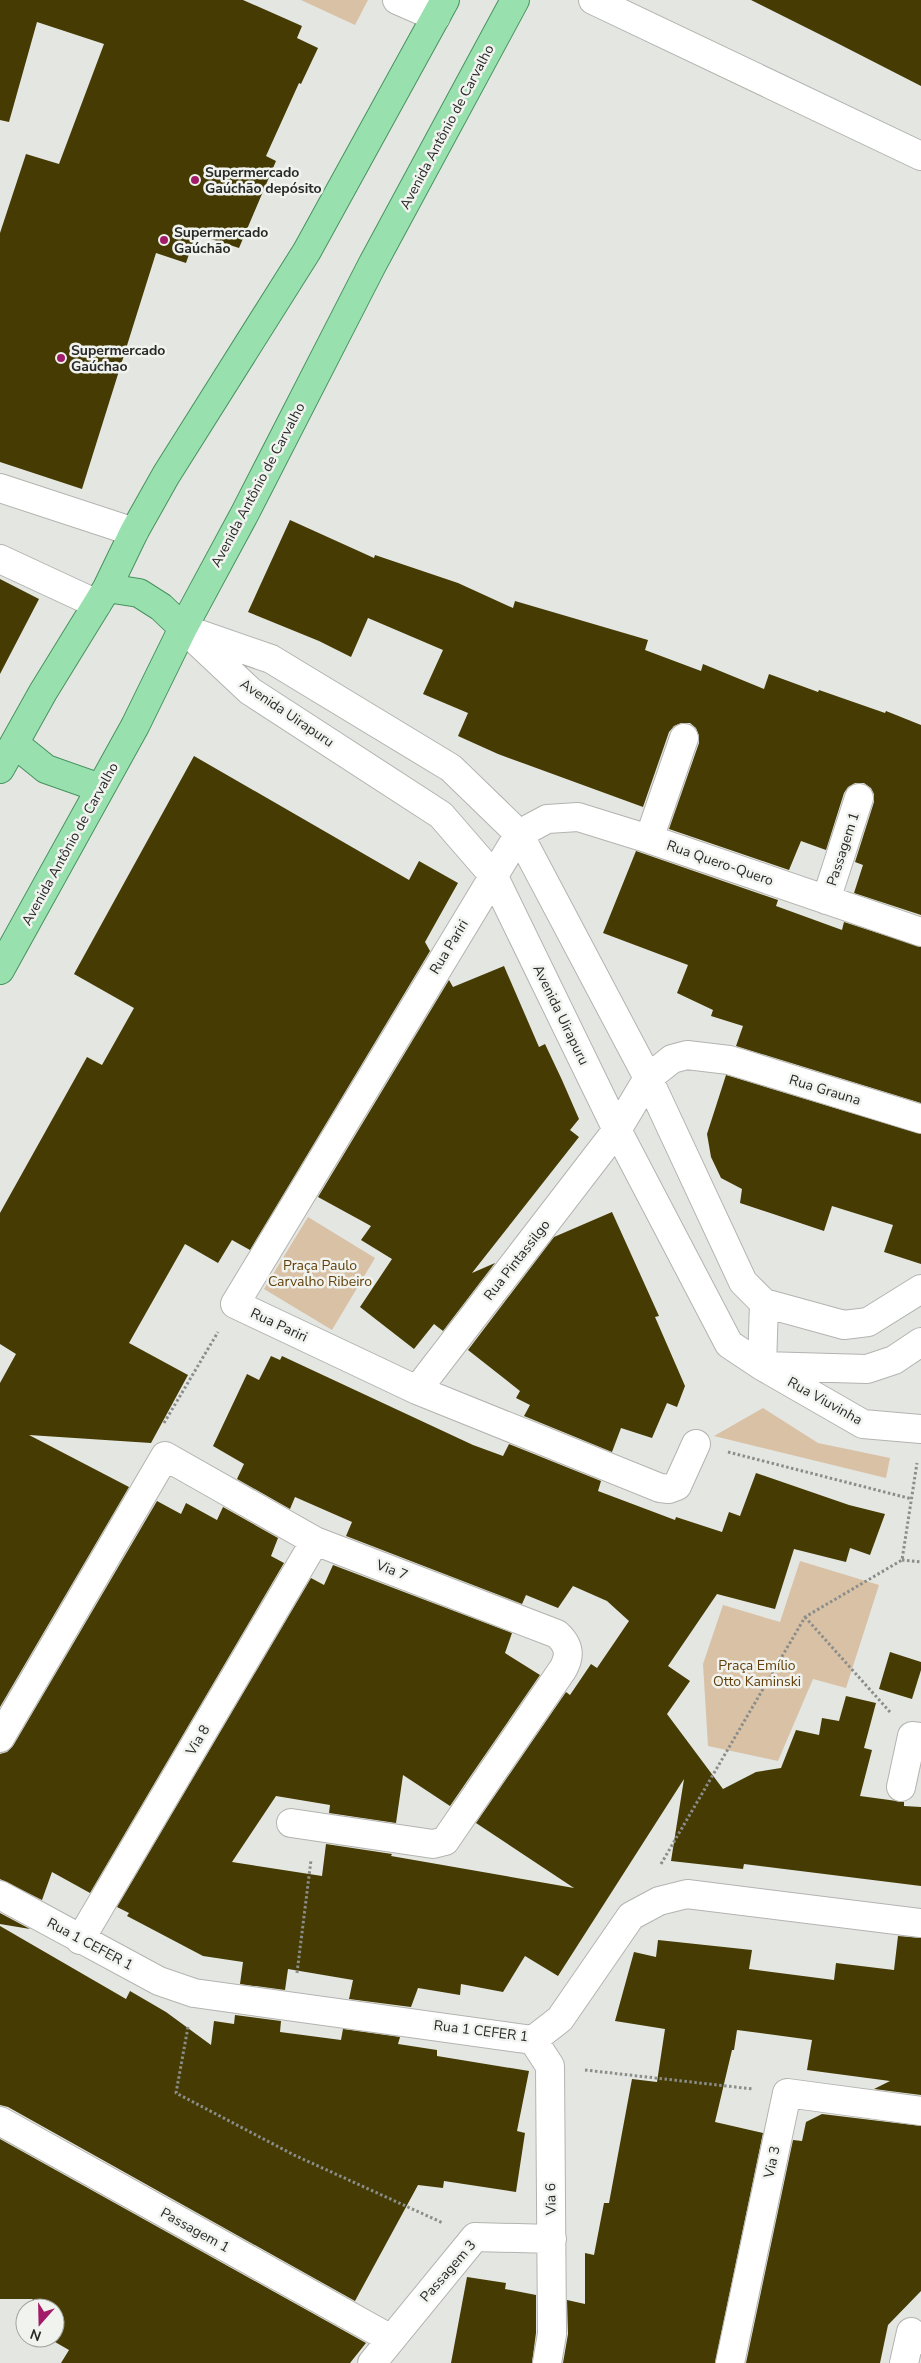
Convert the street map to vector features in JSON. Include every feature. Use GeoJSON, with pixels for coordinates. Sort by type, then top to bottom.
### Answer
{"type":"FeatureCollection","features":[{"type":"Feature","properties":{"kind":"main road","name":"Avenida Antônio de Carvalho"},"geometry":{"type":"LineString","coordinates":[[0,970],[135,726],[183,628],[245,513],[372,265],[515,0]]}},
{"type":"Feature","properties":{"kind":"main road"},"geometry":{"type":"LineString","coordinates":[[0,769],[7,742],[43,692],[102,596],[134,532],[166,475],[307,251],[441,9]]}},
{"type":"Feature","properties":{"kind":"main road"},"geometry":{"type":"LineString","coordinates":[[102,596],[138,593],[161,607],[183,628]]}},
{"type":"Feature","properties":{"kind":"main road"},"geometry":{"type":"LineString","coordinates":[[7,742],[46,769],[100,788]]}},
{"type":"Feature","properties":{"kind":"street"},"geometry":{"type":"LineString","coordinates":[[397,0],[441,9]]}},
{"type":"Feature","properties":{"kind":"street"},"geometry":{"type":"LineString","coordinates":[[593,0],[921,156]]}},
{"type":"Feature","properties":{"kind":"street"},"geometry":{"type":"LineString","coordinates":[[0,488],[134,532]]}},
{"type":"Feature","properties":{"kind":"street"},"geometry":{"type":"LineString","coordinates":[[0,559],[102,596]]}},
{"type":"Feature","properties":{"kind":"street"},"geometry":{"type":"LineString","coordinates":[[183,628],[271,659],[451,768],[519,834],[648,1078],[743,1282],[764,1303],[844,1326],[868,1322],[921,1289]]}},
{"type":"Feature","properties":{"kind":"street","name":"Avenida Uirapuru"},"geometry":{"type":"LineString","coordinates":[[183,628],[250,691],[442,815],[493,875],[617,1130],[730,1344],[762,1366]]}},
{"type":"Feature","properties":{"kind":"street"},"geometry":{"type":"LineString","coordinates":[[649,839],[684,738]]}},
{"type":"Feature","properties":{"kind":"street","name":"Passagem 1"},"geometry":{"type":"LineString","coordinates":[[826,900],[859,798]]}},
{"type":"Feature","properties":{"kind":"street","name":"Rua Quero-Quero"},"geometry":{"type":"LineString","coordinates":[[519,834],[547,818],[578,817],[649,839],[921,932]]}},
{"type":"Feature","properties":{"kind":"street","name":"Rua Pariri"},"geometry":{"type":"LineString","coordinates":[[519,834],[235,1304],[417,1390],[660,1488],[669,1489],[677,1486],[696,1444]]}},
{"type":"Feature","properties":{"kind":"street","name":"Rua Grauna"},"geometry":{"type":"LineString","coordinates":[[648,1078],[672,1059],[687,1054],[729,1060],[921,1119]]}},
{"type":"Feature","properties":{"kind":"street","name":"Rua Pintassilgo"},"geometry":{"type":"LineString","coordinates":[[417,1390],[617,1130],[648,1078]]}},
{"type":"Feature","properties":{"kind":"street"},"geometry":{"type":"LineString","coordinates":[[764,1303],[762,1366],[868,1369],[894,1360],[921,1342]]}},
{"type":"Feature","properties":{"kind":"street","name":"Rua Viuvinha"},"geometry":{"type":"LineString","coordinates":[[762,1366],[863,1424],[920,1442]]}},
{"type":"Feature","properties":{"kind":"street"},"geometry":{"type":"LineString","coordinates":[[0,1738],[165,1456]]}},
{"type":"Feature","properties":{"kind":"street","name":"Via 7"},"geometry":{"type":"LineString","coordinates":[[165,1456],[315,1541],[557,1634],[564,1641],[568,1650],[568,1660],[563,1669],[445,1841],[433,1844],[303,1825]]}},
{"type":"Feature","properties":{"kind":"street","name":"Via 8"},"geometry":{"type":"LineString","coordinates":[[80,1940],[315,1541]]}},
{"type":"Feature","properties":{"kind":"street"},"geometry":{"type":"LineString","coordinates":[[901,1787],[916,1737]]}},
{"type":"Feature","properties":{"kind":"street","name":"Rua 1 CEFER 1"},"geometry":{"type":"LineString","coordinates":[[0,1895],[80,1940],[159,1981],[194,1993],[533,2040],[560,2019],[631,1916],[659,1901],[687,1894],[921,1923]]}},
{"type":"Feature","properties":{"kind":"street"},"geometry":{"type":"LineString","coordinates":[[533,2040],[550,2066]]}},
{"type":"Feature","properties":{"kind":"street","name":"Via 6"},"geometry":{"type":"LineString","coordinates":[[547,2363],[552,2334],[550,2066]]}},
{"type":"Feature","properties":{"kind":"street"},"geometry":{"type":"LineString","coordinates":[[787,2093],[921,2110]]}},
{"type":"Feature","properties":{"kind":"street","name":"Via 3"},"geometry":{"type":"LineString","coordinates":[[730,2363],[787,2093]]}},
{"type":"Feature","properties":{"kind":"street","name":"Passagem 1"},"geometry":{"type":"LineString","coordinates":[[0,2121],[391,2339]]}},
{"type":"Feature","properties":{"kind":"street","name":"Passagem 3"},"geometry":{"type":"LineString","coordinates":[[372,2363],[476,2237],[552,2239]]}},
{"type":"Feature","properties":{"kind":"street"},"geometry":{"type":"LineString","coordinates":[[904,2363],[911,2332],[921,2340]]}},
{"type":"Feature","properties":{"kind":"path"},"geometry":{"type":"LineString","coordinates":[[165,1456],[163,1425],[235,1304]]}},
{"type":"Feature","properties":{"kind":"path"},"geometry":{"type":"LineString","coordinates":[[902,1560],[920,1442]]}},
{"type":"Feature","properties":{"kind":"path"},"geometry":{"type":"LineString","coordinates":[[696,1444],[912,1498]]}},
{"type":"Feature","properties":{"kind":"path"},"geometry":{"type":"LineString","coordinates":[[661,1865],[806,1617],[902,1560],[921,1562]]}},
{"type":"Feature","properties":{"kind":"path"},"geometry":{"type":"LineString","coordinates":[[806,1617],[916,1737]]}},
{"type":"Feature","properties":{"kind":"path"},"geometry":{"type":"LineString","coordinates":[[293,2006],[303,1825]]}},
{"type":"Feature","properties":{"kind":"path"},"geometry":{"type":"LineString","coordinates":[[194,1993],[176,2093],[294,2155],[476,2237]]}},
{"type":"Feature","properties":{"kind":"path"},"geometry":{"type":"LineString","coordinates":[[550,2066],[787,2093]]}},
{"type":"Feature","properties":{"kind":"green space"},"geometry":{"type":"Polygon","coordinates":[[[301,0],[368,0],[355,25],[301,0]]]}},
{"type":"Feature","properties":{"kind":"green space","name":"Praça Paulo Carvalho Ribeiro"},"geometry":{"type":"Polygon","coordinates":[[[308,1217],[375,1258],[332,1330],[264,1289],[308,1217]]]}},
{"type":"Feature","properties":{"kind":"green space"},"geometry":{"type":"Polygon","coordinates":[[[763,1408],[818,1443],[890,1458],[886,1478],[714,1436],[763,1408]]]}},
{"type":"Feature","properties":{"kind":"green space","name":"Praça Emílio Otto Kaminski"},"geometry":{"type":"Polygon","coordinates":[[[800,1561],[879,1585],[846,1688],[813,1679],[778,1761],[708,1746],[703,1664],[723,1605],[780,1622],[800,1561]]]}},
{"type":"Feature","properties":{"kind":"building"},"geometry":{"type":"Polygon","coordinates":[[[0,0],[243,0],[302,26],[297,38],[318,48],[301,84],[299,83],[266,156],[276,161],[239,248],[196,234],[186,263],[156,253],[82,489],[0,462],[0,233],[26,154],[59,164],[104,44],[37,22],[9,122],[0,120],[0,0]]]}},
{"type":"Feature","properties":{"kind":"building"},"geometry":{"type":"Polygon","coordinates":[[[751,0],[921,0],[921,86],[835,42],[751,0]]]}},
{"type":"Feature","properties":{"kind":"building"},"geometry":{"type":"Polygon","coordinates":[[[290,520],[374,558],[375,555],[458,583],[513,608],[515,601],[648,640],[645,650],[701,671],[703,664],[764,689],[769,674],[818,692],[819,690],[885,713],[886,711],[921,725],[921,915],[854,893],[863,865],[855,862],[874,802],[874,794],[871,788],[864,783],[855,783],[848,787],[844,793],[826,850],[801,841],[789,870],[669,829],[699,743],[696,728],[690,723],[681,723],[674,726],[669,732],[643,807],[498,754],[458,736],[468,713],[423,694],[443,650],[368,618],[351,657],[319,641],[248,612],[290,520]]]}},
{"type":"Feature","properties":{"kind":"building"},"geometry":{"type":"Polygon","coordinates":[[[0,579],[39,599],[0,674],[0,579]]]}},
{"type":"Feature","properties":{"kind":"building"},"geometry":{"type":"Polygon","coordinates":[[[194,756],[409,880],[419,861],[458,883],[425,942],[430,951],[250,1250],[232,1240],[218,1263],[185,1244],[129,1343],[188,1375],[151,1443],[29,1435],[129,1487],[0,1707],[0,1383],[16,1354],[0,1344],[0,1213],[87,1057],[102,1065],[134,1008],[74,974],[194,756]]]}},
{"type":"Feature","properties":{"kind":"building"},"geometry":{"type":"Polygon","coordinates":[[[636,851],[778,900],[776,906],[842,930],[844,922],[921,947],[921,1103],[736,1046],[743,1026],[711,1016],[713,1010],[677,993],[688,965],[603,933],[636,851]]]}},
{"type":"Feature","properties":{"kind":"building"},"geometry":{"type":"Polygon","coordinates":[[[504,966],[539,1047],[545,1044],[562,1080],[579,1119],[570,1130],[579,1137],[472,1273],[495,1263],[443,1331],[434,1324],[414,1349],[360,1307],[392,1259],[361,1240],[371,1226],[318,1197],[449,980],[453,987],[504,966]]]}},
{"type":"Feature","properties":{"kind":"building"},"geometry":{"type":"Polygon","coordinates":[[[726,1075],[921,1134],[921,1264],[884,1252],[893,1225],[832,1206],[824,1231],[740,1203],[742,1189],[721,1178],[711,1157],[707,1134],[726,1075]]]}},
{"type":"Feature","properties":{"kind":"building"},"geometry":{"type":"Polygon","coordinates":[[[612,1212],[659,1316],[655,1317],[685,1386],[677,1407],[667,1403],[652,1438],[621,1428],[612,1452],[524,1416],[530,1405],[516,1398],[520,1391],[468,1350],[554,1237],[612,1212]]]}},
{"type":"Feature","properties":{"kind":"building"},"geometry":{"type":"Polygon","coordinates":[[[271,1356],[280,1360],[282,1356],[473,1445],[503,1456],[509,1444],[601,1481],[598,1491],[675,1520],[676,1517],[722,1532],[729,1512],[740,1516],[756,1473],[849,1505],[885,1514],[870,1555],[850,1548],[846,1562],[794,1549],[775,1609],[717,1594],[668,1666],[690,1681],[667,1714],[723,1789],[756,1772],[781,1768],[796,1730],[819,1735],[822,1718],[839,1721],[846,1696],[876,1703],[864,1748],[872,1750],[860,1796],[904,1802],[904,1806],[921,1807],[921,1886],[744,1864],[743,1869],[671,1861],[684,1779],[558,1976],[525,1956],[503,1992],[461,1984],[460,1995],[418,1988],[411,2007],[349,1999],[353,1980],[288,1969],[285,1990],[240,1984],[243,1962],[203,1956],[127,1916],[129,1913],[117,1907],[311,1578],[324,1585],[333,1565],[512,1633],[505,1653],[540,1675],[450,1806],[403,1775],[396,1823],[329,1813],[330,1805],[276,1796],[232,1862],[322,1876],[326,1844],[392,1854],[391,1856],[574,1888],[476,1823],[566,1692],[570,1695],[591,1664],[597,1668],[629,1621],[607,1601],[573,1586],[558,1608],[526,1595],[522,1604],[346,1536],[352,1522],[295,1497],[290,1509],[237,1479],[244,1464],[213,1446],[247,1374],[259,1380],[271,1356]]]}},
{"type":"Feature","properties":{"kind":"building"},"geometry":{"type":"Polygon","coordinates":[[[157,1501],[181,1514],[186,1503],[217,1520],[223,1507],[278,1538],[271,1556],[284,1563],[90,1893],[52,1872],[42,1900],[0,1879],[0,1754],[7,1752],[13,1746],[157,1501]]]}},
{"type":"Feature","properties":{"kind":"building"},"geometry":{"type":"Polygon","coordinates":[[[890,1652],[921,1662],[921,1670],[912,1699],[879,1689],[890,1652]]]}},
{"type":"Feature","properties":{"kind":"building"},"geometry":{"type":"Polygon","coordinates":[[[0,1913],[30,1929],[0,1924],[0,1913]]]}},
{"type":"Feature","properties":{"kind":"building"},"geometry":{"type":"Polygon","coordinates":[[[0,1926],[126,1999],[130,1991],[166,2012],[211,2045],[214,2021],[234,2024],[235,2015],[281,2021],[280,2032],[341,2040],[343,2029],[400,2037],[398,2044],[437,2050],[437,2056],[529,2071],[517,2131],[525,2133],[516,2192],[444,2181],[443,2188],[418,2185],[355,2301],[8,2107],[0,2105],[0,1926]]]}},
{"type":"Feature","properties":{"kind":"building"},"geometry":{"type":"Polygon","coordinates":[[[898,1936],[921,1938],[921,2095],[874,2089],[890,2081],[807,2070],[812,2040],[737,2030],[734,2050],[732,2050],[715,2122],[763,2133],[715,2363],[563,2363],[568,2334],[567,2300],[585,2304],[585,2253],[594,2255],[604,2203],[609,2203],[632,2079],[657,2082],[665,2029],[615,2021],[634,1952],[656,1957],[658,1940],[752,1950],[749,1969],[834,1980],[836,1963],[894,1970],[898,1936]]]}},
{"type":"Feature","properties":{"kind":"building"},"geometry":{"type":"Polygon","coordinates":[[[822,2114],[921,2126],[921,2291],[888,2325],[880,2363],[746,2363],[793,2140],[802,2141],[806,2122],[822,2114]]]}},
{"type":"Feature","properties":{"kind":"building"},"geometry":{"type":"Polygon","coordinates":[[[0,2139],[366,2343],[350,2363],[61,2363],[69,2350],[65,2348],[65,2298],[0,2299],[0,2139]]]}},
{"type":"Feature","properties":{"kind":"building"},"geometry":{"type":"Polygon","coordinates":[[[467,2277],[506,2283],[505,2289],[536,2295],[536,2333],[532,2363],[451,2363],[467,2277]]]}},
{"type":"Feature","properties":{"kind":"place","name":"Supermercado Gaúchão depósito"},"geometry":{"type":"Point","coordinates":[195,180]}},
{"type":"Feature","properties":{"kind":"place","name":"Supermercado Gaúchão"},"geometry":{"type":"Point","coordinates":[164,240]}},
{"type":"Feature","properties":{"kind":"place","name":"Supermercado Gaúchao"},"geometry":{"type":"Point","coordinates":[61,358]}}]}
